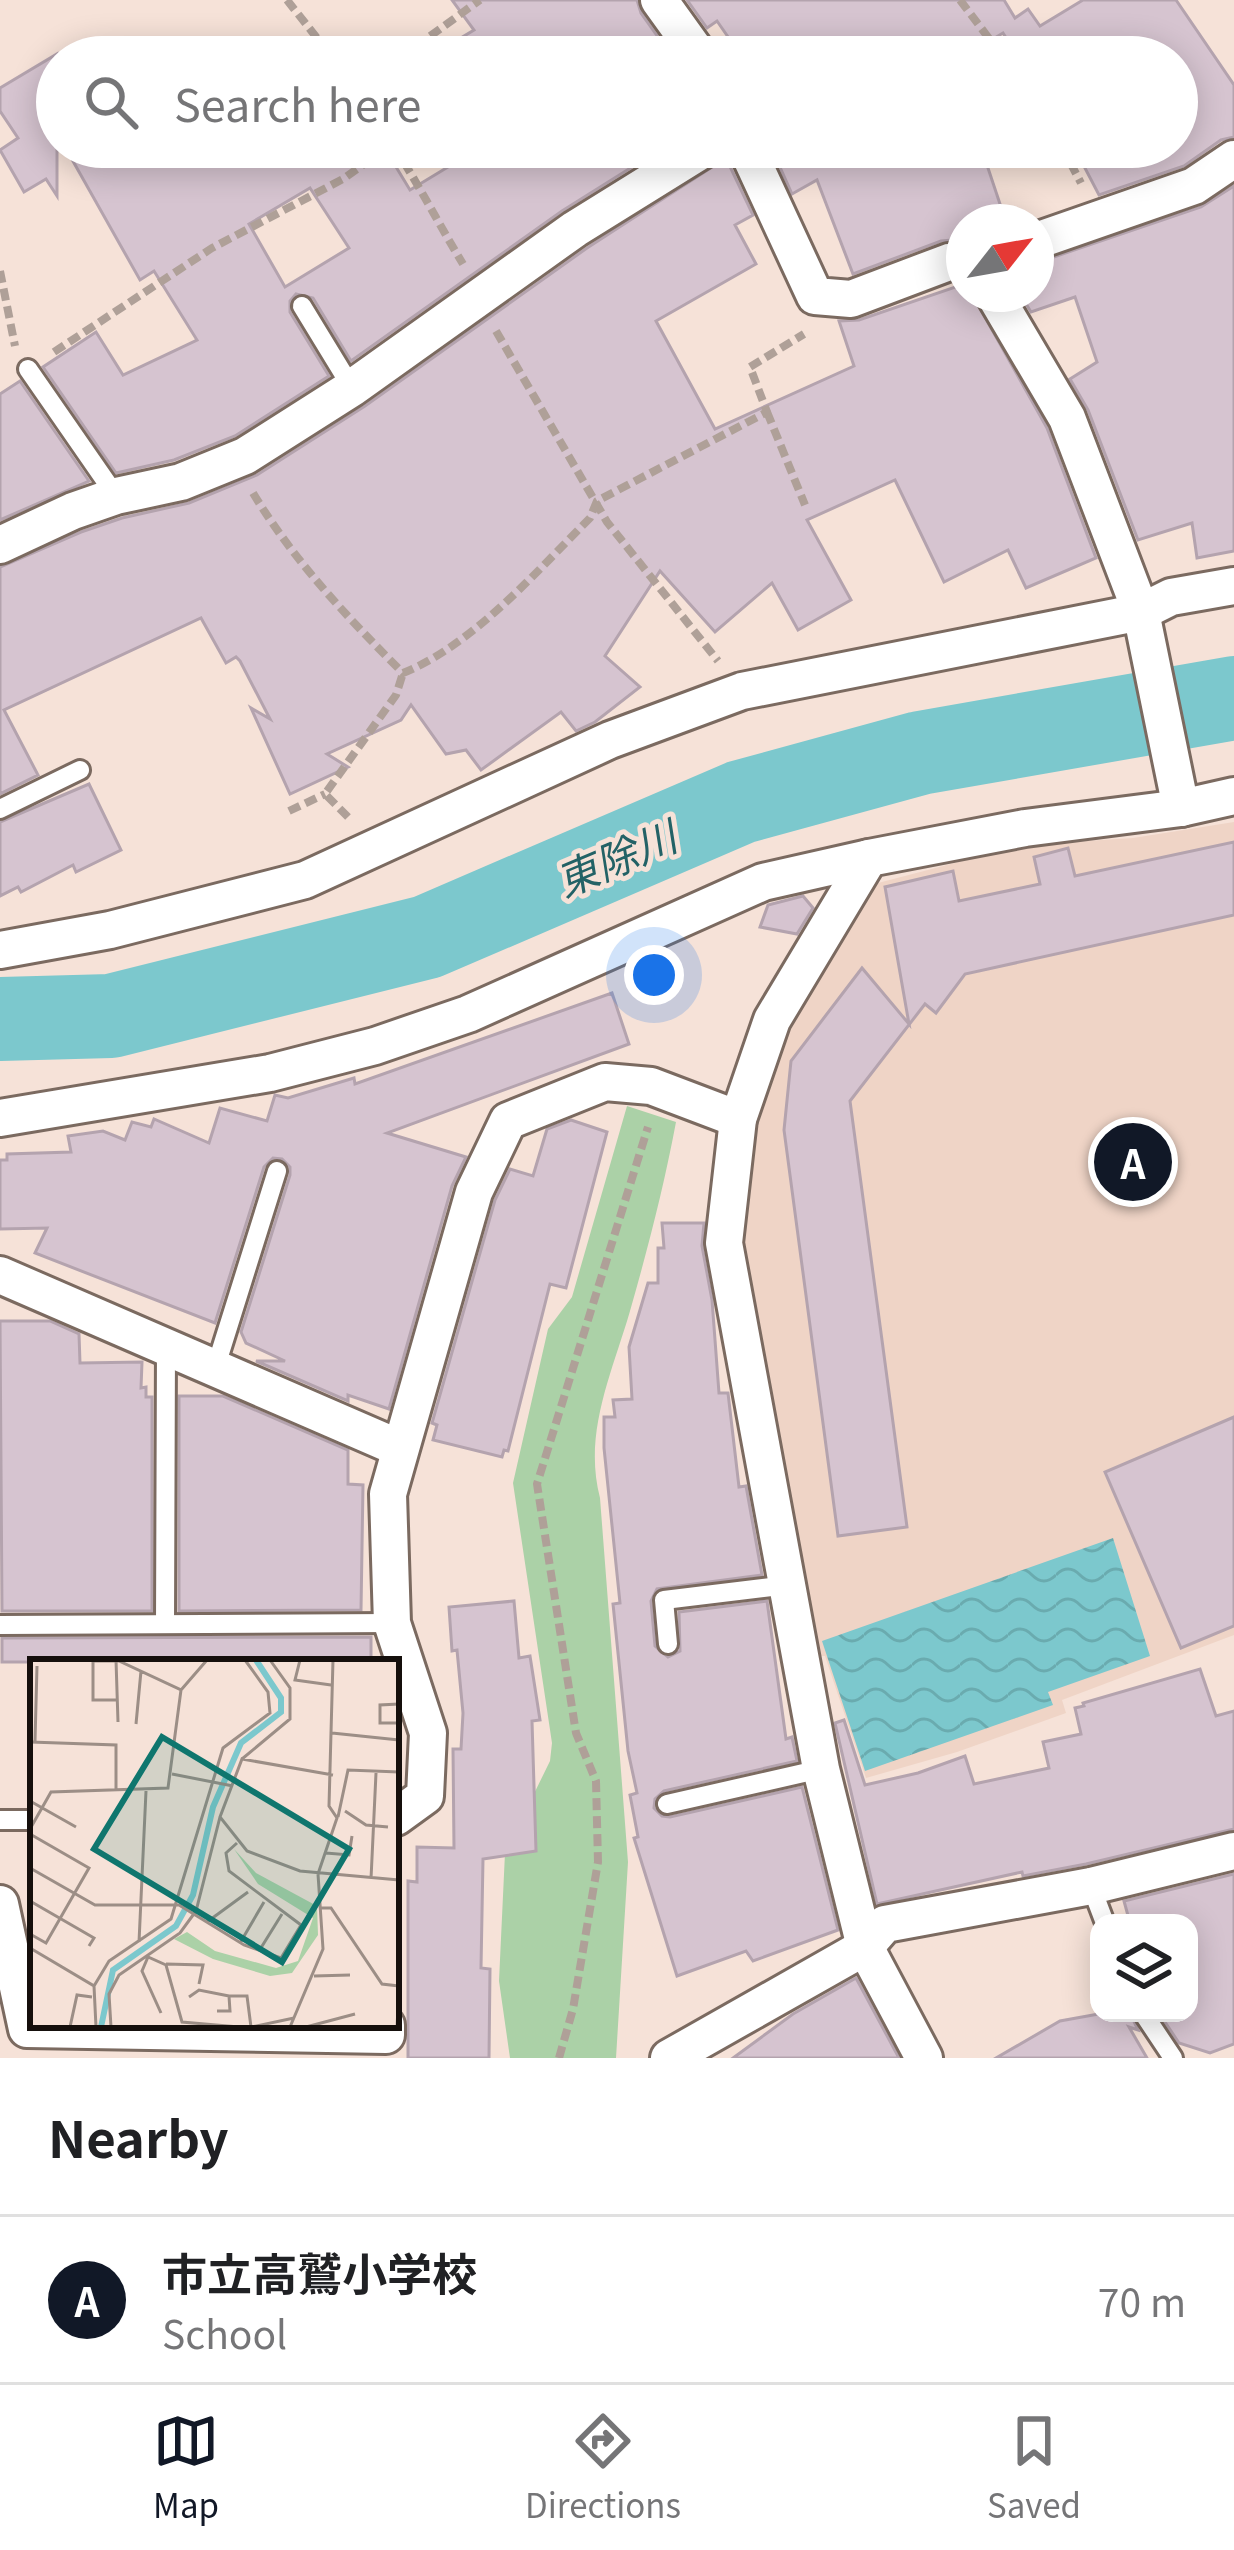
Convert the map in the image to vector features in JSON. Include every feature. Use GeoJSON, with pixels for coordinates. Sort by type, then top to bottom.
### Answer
{"type":"FeatureCollection","features":[{"type":"Feature","properties":{"kind":"street"},"geometry":{"type":"LineString","coordinates":[[659,0],[685,36]]}},
{"type":"Feature","properties":{"kind":"street"},"geometry":{"type":"LineString","coordinates":[[1054,235],[1194,186],[1234,159]]}},
{"type":"Feature","properties":{"kind":"street"},"geometry":{"type":"LineString","coordinates":[[0,545],[116,496],[181,482],[234,460],[352,388],[575,229],[673,168]]}},
{"type":"Feature","properties":{"kind":"street"},"geometry":{"type":"LineString","coordinates":[[756,168],[815,296],[850,299],[946,263]]}},
{"type":"Feature","properties":{"kind":"street"},"geometry":{"type":"LineString","coordinates":[[1005,312],[1067,418],[1141,612],[1179,797]]}},
{"type":"Feature","properties":{"kind":"street"},"geometry":{"type":"LineString","coordinates":[[0,950],[110,930],[304,880],[610,740],[742,691],[1141,612],[1172,597],[1234,586]]}},
{"type":"Feature","properties":{"kind":"street"},"geometry":{"type":"LineString","coordinates":[[0,1118],[249,1077],[375,1046],[468,1014],[764,883],[1179,797],[1234,796]]}},
{"type":"Feature","properties":{"kind":"street"},"geometry":{"type":"LineString","coordinates":[[869,858],[772,1020],[738,1119],[724,1244],[821,1769],[865,1947],[924,2058]]}},
{"type":"Feature","properties":{"kind":"street"},"geometry":{"type":"LineString","coordinates":[[399,1815],[425,1796],[428,1733],[392,1623],[388,1494],[474,1192],[508,1121],[604,1082],[651,1087],[738,1119]]}},
{"type":"Feature","properties":{"kind":"street"},"geometry":{"type":"LineString","coordinates":[[0,1275],[399,1448]]}},
{"type":"Feature","properties":{"kind":"street"},"geometry":{"type":"LineString","coordinates":[[669,2058],[865,1947],[885,1924],[1090,1886],[1234,1850]]}},
{"type":"Feature","properties":{"kind":"street"},"geometry":{"type":"LineString","coordinates":[[0,1904],[29,2036],[386,2035],[386,2028]]}},
{"type":"Feature","properties":{"kind":"lane"},"geometry":{"type":"LineString","coordinates":[[302,306],[352,388]]}},
{"type":"Feature","properties":{"kind":"lane"},"geometry":{"type":"LineString","coordinates":[[28,369],[116,496]]}},
{"type":"Feature","properties":{"kind":"lane"},"geometry":{"type":"LineString","coordinates":[[0,809],[80,770]]}},
{"type":"Feature","properties":{"kind":"lane"},"geometry":{"type":"LineString","coordinates":[[215,1369],[277,1171]]}},
{"type":"Feature","properties":{"kind":"lane"},"geometry":{"type":"LineString","coordinates":[[165,1624],[166,1347]]}},
{"type":"Feature","properties":{"kind":"lane"},"geometry":{"type":"LineString","coordinates":[[668,1644],[664,1600],[788,1585]]}},
{"type":"Feature","properties":{"kind":"lane"},"geometry":{"type":"LineString","coordinates":[[0,1624],[392,1623]]}},
{"type":"Feature","properties":{"kind":"lane"},"geometry":{"type":"LineString","coordinates":[[667,1804],[821,1769]]}},
{"type":"Feature","properties":{"kind":"lane"},"geometry":{"type":"LineString","coordinates":[[1090,1886],[1101,1914]]}},
{"type":"Feature","properties":{"kind":"lane"},"geometry":{"type":"LineString","coordinates":[[1149,2022],[1173,2058]]}},
{"type":"Feature","properties":{"kind":"path"},"geometry":{"type":"LineString","coordinates":[[287,0],[315,36]]}},
{"type":"Feature","properties":{"kind":"path"},"geometry":{"type":"LineString","coordinates":[[430,36],[480,0]]}},
{"type":"Feature","properties":{"kind":"path"},"geometry":{"type":"LineString","coordinates":[[960,0],[987,36]]}},
{"type":"Feature","properties":{"kind":"path"},"geometry":{"type":"LineString","coordinates":[[0,272],[11,337],[28,369],[212,248],[358,168]]}},
{"type":"Feature","properties":{"kind":"path"},"geometry":{"type":"LineString","coordinates":[[406,168],[431,202],[435,218],[478,289],[478,300],[607,522],[742,691]]}},
{"type":"Feature","properties":{"kind":"path"},"geometry":{"type":"LineString","coordinates":[[805,505],[750,367],[817,326],[826,296]]}},
{"type":"Feature","properties":{"kind":"path"},"geometry":{"type":"LineString","coordinates":[[289,811],[325,794],[396,695],[403,673],[497,609],[590,518],[597,501],[767,412]]}},
{"type":"Feature","properties":{"kind":"path"},"geometry":{"type":"LineString","coordinates":[[234,460],[285,545],[343,614],[403,673]]}},
{"type":"Feature","properties":{"kind":"path"},"geometry":{"type":"LineString","coordinates":[[325,794],[375,848]]}},
{"type":"Feature","properties":{"kind":"path"},"geometry":{"type":"LineString","coordinates":[[559,2058],[598,1862],[596,1781],[576,1733],[537,1484],[650,1122],[651,1087]]}},
{"type":"Feature","properties":{"kind":"shaded area"},"geometry":{"type":"Polygon","coordinates":[[[1234,822],[1234,1635],[1062,1700],[1066,1713],[866,1778],[825,1656],[819,1656],[793,1537],[743,1235],[748,1164],[783,1034],[878,883],[1024,845],[1133,838],[1234,822]]]}},
{"type":"Feature","properties":{"kind":"green space"},"geometry":{"type":"Polygon","coordinates":[[[627,1106],[676,1122],[649,1240],[602,1403],[595,1450],[628,1862],[616,2058],[510,2058],[499,1981],[505,1853],[550,1761],[552,1743],[513,1483],[548,1329],[572,1297],[627,1106]]]}},
{"type":"Feature","properties":{"kind":"water"},"geometry":{"type":"Polygon","coordinates":[[[1113,1538],[1150,1656],[1048,1692],[1053,1705],[865,1771],[822,1641],[1113,1538]]]}},
{"type":"Feature","properties":{"kind":"building"},"geometry":{"type":"Polygon","coordinates":[[[452,0],[637,0],[657,36],[464,36],[474,30],[452,0]]]}},
{"type":"Feature","properties":{"kind":"building"},"geometry":{"type":"Polygon","coordinates":[[[687,0],[1004,0],[1015,18],[1028,9],[1040,26],[1083,0],[1176,0],[1234,85],[1234,137],[1198,156],[1198,36],[727,36],[717,21],[707,28],[687,0]]]}},
{"type":"Feature","properties":{"kind":"building"},"geometry":{"type":"Polygon","coordinates":[[[36,67],[36,168],[57,168],[57,196],[46,179],[24,192],[0,150],[18,138],[0,111],[0,88],[36,67]]]}},
{"type":"Feature","properties":{"kind":"building"},"geometry":{"type":"Polygon","coordinates":[[[77,168],[397,168],[410,190],[446,168],[631,168],[351,361],[313,298],[296,294],[290,312],[329,376],[235,436],[174,460],[116,473],[43,367],[96,332],[123,375],[197,340],[154,271],[140,280],[77,168]],[[310,188],[249,224],[285,287],[349,248],[310,188]]]}},
{"type":"Feature","properties":{"kind":"building"},"geometry":{"type":"Polygon","coordinates":[[[711,168],[731,168],[753,215],[735,225],[756,264],[656,321],[715,429],[854,366],[839,321],[859,320],[946,290],[946,312],[982,312],[1047,428],[1096,558],[1026,588],[1008,550],[944,582],[895,480],[807,520],[851,600],[798,630],[772,583],[715,632],[660,571],[605,656],[640,687],[595,722],[576,731],[561,712],[481,770],[466,750],[446,754],[411,705],[401,720],[327,754],[348,767],[290,794],[251,708],[270,719],[240,661],[236,657],[226,663],[201,618],[4,710],[38,775],[0,794],[0,567],[81,532],[189,503],[257,475],[365,406],[587,248],[711,168]]]}},
{"type":"Feature","properties":{"kind":"building"},"geometry":{"type":"Polygon","coordinates":[[[780,168],[988,168],[1000,204],[946,204],[946,241],[853,274],[817,180],[792,194],[780,168]]]}},
{"type":"Feature","properties":{"kind":"building"},"geometry":{"type":"Polygon","coordinates":[[[1085,168],[1178,168],[1099,195],[1085,168]]]}},
{"type":"Feature","properties":{"kind":"building"},"geometry":{"type":"Polygon","coordinates":[[[1234,186],[1234,551],[1197,558],[1192,523],[1138,540],[1088,410],[1070,379],[1097,362],[1075,297],[1054,304],[1054,257],[1201,207],[1234,186]]]}},
{"type":"Feature","properties":{"kind":"building"},"geometry":{"type":"Polygon","coordinates":[[[20,381],[89,481],[0,520],[0,394],[20,381]]]}},
{"type":"Feature","properties":{"kind":"building"},"geometry":{"type":"Polygon","coordinates":[[[89,784],[121,850],[76,872],[73,865],[21,892],[18,887],[0,896],[0,822],[89,784]]]}},
{"type":"Feature","properties":{"kind":"building"},"geometry":{"type":"Polygon","coordinates":[[[1234,842],[1234,915],[965,974],[936,1013],[925,1004],[850,1101],[907,1527],[838,1536],[784,1130],[791,1061],[862,968],[909,1024],[885,887],[953,871],[959,901],[1040,884],[1034,857],[1068,848],[1075,876],[1234,842]]]}},
{"type":"Feature","properties":{"kind":"building"},"geometry":{"type":"Polygon","coordinates":[[[803,896],[813,908],[797,934],[760,927],[768,905],[803,896]]]}},
{"type":"Feature","properties":{"kind":"building"},"geometry":{"type":"Polygon","coordinates":[[[612,993],[629,1044],[387,1133],[466,1157],[452,1186],[389,1409],[348,1395],[348,1401],[256,1361],[285,1361],[246,1343],[241,1332],[290,1175],[282,1159],[273,1158],[264,1167],[215,1323],[35,1253],[47,1228],[0,1229],[0,1160],[7,1160],[7,1154],[71,1152],[68,1136],[103,1131],[125,1140],[132,1122],[151,1127],[154,1119],[209,1143],[220,1108],[267,1121],[275,1095],[288,1098],[354,1078],[355,1084],[612,993]]]}},
{"type":"Feature","properties":{"kind":"building"},"geometry":{"type":"Polygon","coordinates":[[[571,1120],[607,1132],[566,1288],[550,1284],[508,1451],[502,1457],[433,1440],[437,1425],[432,1423],[495,1200],[510,1169],[533,1176],[547,1129],[571,1120]]]}},
{"type":"Feature","properties":{"kind":"building"},"geometry":{"type":"Polygon","coordinates":[[[662,1223],[704,1223],[702,1246],[712,1300],[719,1393],[728,1393],[739,1487],[746,1486],[762,1575],[657,1589],[651,1601],[655,1646],[668,1657],[680,1651],[679,1612],[767,1601],[786,1739],[792,1737],[797,1761],[664,1791],[655,1799],[654,1808],[670,1817],[802,1787],[838,1930],[753,1961],[746,1951],[677,1976],[634,1838],[638,1837],[630,1795],[637,1793],[628,1751],[613,1604],[620,1603],[604,1448],[604,1417],[615,1417],[613,1400],[632,1399],[629,1347],[648,1283],[658,1283],[658,1248],[664,1248],[662,1223]]]}},
{"type":"Feature","properties":{"kind":"building"},"geometry":{"type":"Polygon","coordinates":[[[0,1321],[50,1321],[79,1334],[80,1363],[142,1362],[141,1388],[146,1387],[146,1397],[152,1397],[152,1611],[2,1611],[0,1321]]]}},
{"type":"Feature","properties":{"kind":"building"},"geometry":{"type":"Polygon","coordinates":[[[179,1396],[223,1396],[348,1450],[348,1484],[363,1485],[361,1610],[179,1611],[179,1396]]]}},
{"type":"Feature","properties":{"kind":"building"},"geometry":{"type":"Polygon","coordinates":[[[1234,1417],[1234,1626],[1181,1648],[1105,1472],[1234,1417]]]}},
{"type":"Feature","properties":{"kind":"building"},"geometry":{"type":"Polygon","coordinates":[[[514,1601],[519,1658],[530,1656],[540,1720],[532,1721],[536,1851],[483,1859],[481,1968],[490,1969],[489,2058],[408,2058],[408,1881],[417,1882],[417,1847],[454,1848],[453,1749],[461,1749],[463,1713],[449,1607],[514,1601]]]}},
{"type":"Feature","properties":{"kind":"building"},"geometry":{"type":"Polygon","coordinates":[[[371,1637],[371,1659],[2,1662],[2,1638],[371,1637]]]}},
{"type":"Feature","properties":{"kind":"building"},"geometry":{"type":"Polygon","coordinates":[[[1200,1669],[1216,1716],[1234,1711],[1234,1829],[1086,1864],[1023,1876],[1022,1872],[877,1904],[835,1723],[844,1720],[865,1785],[965,1756],[974,1784],[1049,1768],[1043,1742],[1081,1734],[1075,1708],[1083,1703],[1200,1669]]]}},
{"type":"Feature","properties":{"kind":"building"},"geometry":{"type":"Polygon","coordinates":[[[1234,1874],[1234,2044],[1210,2053],[1179,2043],[1165,2022],[1198,2022],[1198,1914],[1128,1914],[1124,1901],[1234,1874]]]}},
{"type":"Feature","properties":{"kind":"building"},"geometry":{"type":"Polygon","coordinates":[[[856,1978],[899,2058],[733,2058],[793,2014],[856,1978]]]}},
{"type":"Feature","properties":{"kind":"building"},"geometry":{"type":"Polygon","coordinates":[[[1090,2016],[1090,2022],[1134,2022],[1138,2030],[1129,2027],[1147,2058],[996,2058],[1060,2021],[1090,2016]]]}},
{"type":"Feature","properties":{"kind":"waterway","name":"東除川"},"geometry":{"type":"LineString","coordinates":[[0,1019],[111,1016],[427,937],[741,802],[920,753],[1234,698]]}},
{"type":"Feature","properties":{"kind":"place","name":"市立高鷲小学校"},"geometry":{"type":"Point","coordinates":[1133,1162]}}]}
